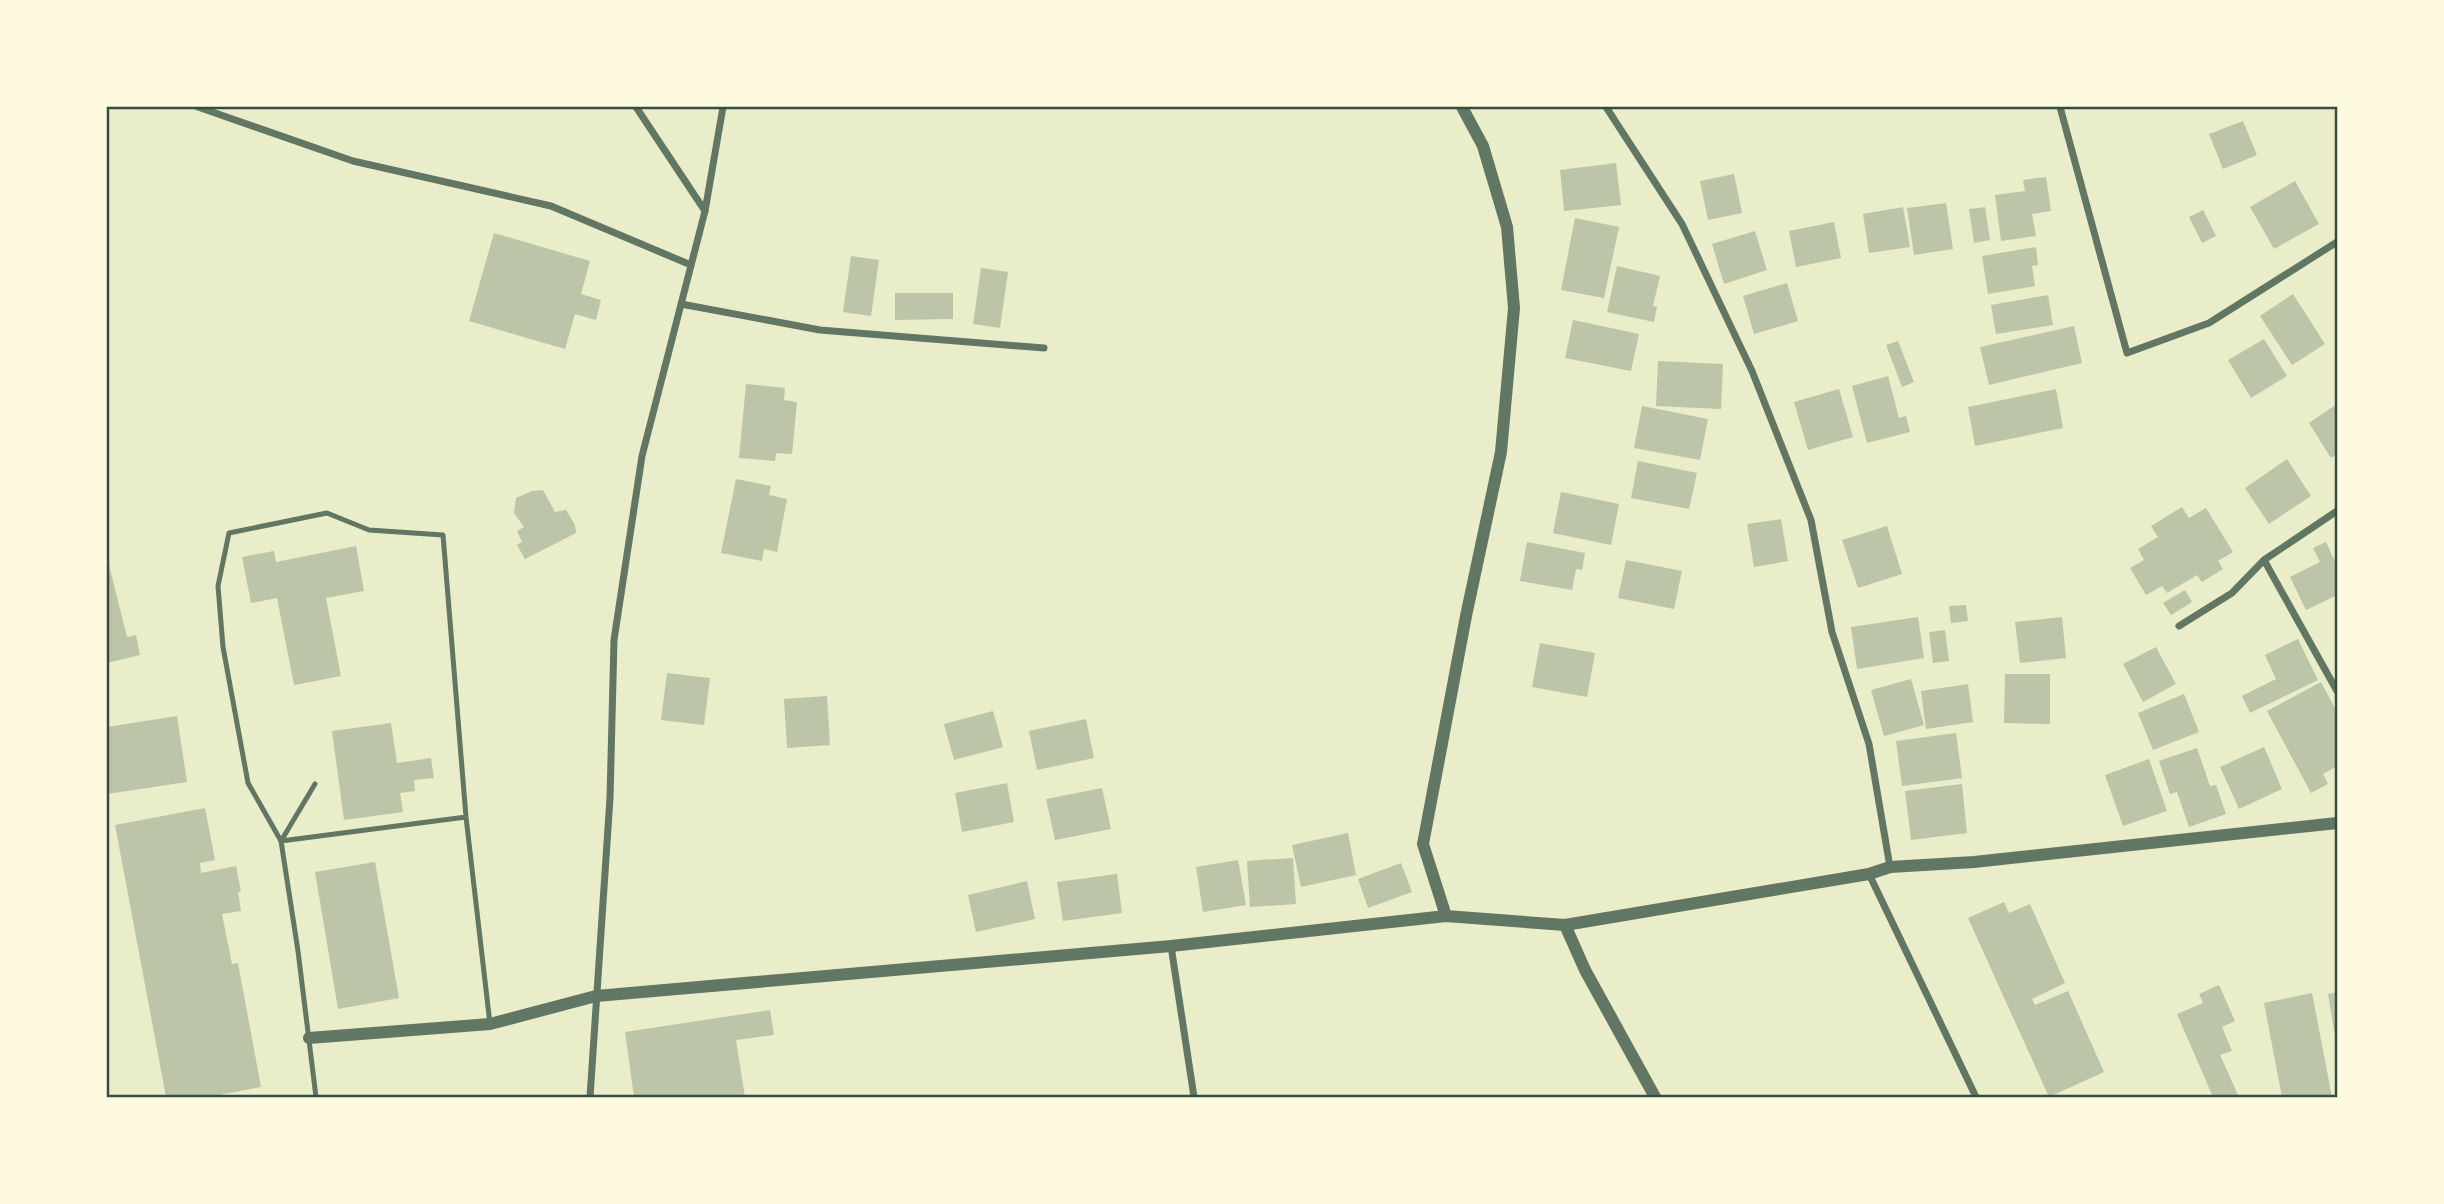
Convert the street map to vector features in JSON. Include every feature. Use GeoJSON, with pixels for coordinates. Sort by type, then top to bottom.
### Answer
{"type":"FeatureCollection","features":[{"type":"Feature","properties":{"kind":"street"},"geometry":{"type":"LineString","coordinates":[[198,107],[354,161],[551,206],[691,265]]}},
{"type":"Feature","properties":{"kind":"street"},"geometry":{"type":"LineString","coordinates":[[636,107],[705,211]]}},
{"type":"Feature","properties":{"kind":"street"},"geometry":{"type":"LineString","coordinates":[[590,1097],[610,798],[614,640],[642,456],[705,211],[723,107]]}},
{"type":"Feature","properties":{"kind":"street"},"geometry":{"type":"LineString","coordinates":[[1446,916],[1423,844],[1466,616],[1501,452],[1514,307],[1507,227],[1483,146],[1462,107]]}},
{"type":"Feature","properties":{"kind":"street"},"geometry":{"type":"LineString","coordinates":[[1606,107],[1682,224],[1752,371],[1811,520],[1832,632],[1869,744],[1890,867]]}},
{"type":"Feature","properties":{"kind":"street"},"geometry":{"type":"LineString","coordinates":[[2060,107],[2127,353],[2209,323],[2337,242]]}},
{"type":"Feature","properties":{"kind":"street"},"geometry":{"type":"LineString","coordinates":[[681,303],[820,330],[1044,348]]}},
{"type":"Feature","properties":{"kind":"street"},"geometry":{"type":"LineString","coordinates":[[2179,626],[2232,593],[2264,560],[2337,511]]}},
{"type":"Feature","properties":{"kind":"street"},"geometry":{"type":"LineString","coordinates":[[2264,560],[2337,691]]}},
{"type":"Feature","properties":{"kind":"street"},"geometry":{"type":"LineString","coordinates":[[309,1038],[490,1024],[596,996],[1171,946],[1446,916],[1565,925],[1869,874],[1890,867],[1973,862],[2337,823]]}},
{"type":"Feature","properties":{"kind":"street"},"geometry":{"type":"LineString","coordinates":[[1869,874],[1976,1097]]}},
{"type":"Feature","properties":{"kind":"street"},"geometry":{"type":"LineString","coordinates":[[1565,925],[1585,970],[1655,1097]]}},
{"type":"Feature","properties":{"kind":"street"},"geometry":{"type":"LineString","coordinates":[[1171,946],[1194,1097]]}},
{"type":"Feature","properties":{"kind":"lane"},"geometry":{"type":"LineString","coordinates":[[316,1097],[281,841],[248,783],[223,647],[218,586],[229,533],[327,513],[369,530],[443,535],[466,817],[490,1024]]}},
{"type":"Feature","properties":{"kind":"lane"},"geometry":{"type":"LineString","coordinates":[[281,841],[315,784]]}},
{"type":"Feature","properties":{"kind":"lane"},"geometry":{"type":"LineString","coordinates":[[281,841],[466,817]]}},
{"type":"Feature","properties":{"kind":"building"},"geometry":{"type":"Polygon","coordinates":[[[2243,121],[2257,155],[2223,169],[2209,134],[2243,121]]]}},
{"type":"Feature","properties":{"kind":"building"},"geometry":{"type":"Polygon","coordinates":[[[1616,163],[1621,205],[1564,211],[1560,170],[1616,163]]]}},
{"type":"Feature","properties":{"kind":"building"},"geometry":{"type":"Polygon","coordinates":[[[1734,174],[1742,213],[1708,220],[1700,181],[1734,174]]]}},
{"type":"Feature","properties":{"kind":"building"},"geometry":{"type":"Polygon","coordinates":[[[2046,177],[2051,211],[2032,214],[2036,236],[2001,241],[1995,195],[2025,191],[2023,180],[2046,177]]]}},
{"type":"Feature","properties":{"kind":"building"},"geometry":{"type":"Polygon","coordinates":[[[2295,181],[2319,224],[2274,249],[2250,207],[2295,181]]]}},
{"type":"Feature","properties":{"kind":"building"},"geometry":{"type":"Polygon","coordinates":[[[1946,203],[1953,249],[1914,255],[1907,208],[1946,203]]]}},
{"type":"Feature","properties":{"kind":"building"},"geometry":{"type":"Polygon","coordinates":[[[1903,207],[1910,247],[1869,253],[1863,214],[1903,207]]]}},
{"type":"Feature","properties":{"kind":"building"},"geometry":{"type":"Polygon","coordinates":[[[1985,207],[1990,240],[1974,243],[1969,209],[1985,207]]]}},
{"type":"Feature","properties":{"kind":"building"},"geometry":{"type":"Polygon","coordinates":[[[2203,210],[2216,236],[2202,243],[2189,217],[2203,210]]]}},
{"type":"Feature","properties":{"kind":"building"},"geometry":{"type":"Polygon","coordinates":[[[1575,218],[1619,227],[1604,298],[1561,290],[1575,218]]]}},
{"type":"Feature","properties":{"kind":"building"},"geometry":{"type":"Polygon","coordinates":[[[1834,222],[1841,258],[1796,267],[1789,231],[1834,222]]]}},
{"type":"Feature","properties":{"kind":"building"},"geometry":{"type":"Polygon","coordinates":[[[1755,231],[1767,270],[1724,284],[1712,244],[1755,231]]]}},
{"type":"Feature","properties":{"kind":"building"},"geometry":{"type":"Polygon","coordinates":[[[494,233],[590,261],[581,294],[601,300],[596,320],[575,314],[565,349],[469,321],[494,233]]]}},
{"type":"Feature","properties":{"kind":"building"},"geometry":{"type":"Polygon","coordinates":[[[2036,247],[2038,265],[2032,266],[2035,286],[1988,294],[1982,256],[2036,247]]]}},
{"type":"Feature","properties":{"kind":"building"},"geometry":{"type":"Polygon","coordinates":[[[851,256],[879,260],[871,316],[843,312],[851,256]]]}},
{"type":"Feature","properties":{"kind":"building"},"geometry":{"type":"Polygon","coordinates":[[[1617,266],[1660,276],[1653,306],[1657,307],[1654,322],[1607,312],[1617,266]]]}},
{"type":"Feature","properties":{"kind":"building"},"geometry":{"type":"Polygon","coordinates":[[[981,268],[1008,272],[1000,328],[973,324],[981,268]]]}},
{"type":"Feature","properties":{"kind":"building"},"geometry":{"type":"Polygon","coordinates":[[[1787,283],[1798,321],[1754,334],[1743,296],[1787,283]]]}},
{"type":"Feature","properties":{"kind":"building"},"geometry":{"type":"Polygon","coordinates":[[[895,293],[953,293],[953,319],[895,320],[895,293]]]}},
{"type":"Feature","properties":{"kind":"building"},"geometry":{"type":"Polygon","coordinates":[[[2293,294],[2325,344],[2292,365],[2260,316],[2293,294]]]}},
{"type":"Feature","properties":{"kind":"building"},"geometry":{"type":"Polygon","coordinates":[[[2048,295],[2053,325],[1996,334],[1991,305],[2048,295]]]}},
{"type":"Feature","properties":{"kind":"building"},"geometry":{"type":"Polygon","coordinates":[[[1573,320],[1639,334],[1631,371],[1565,358],[1573,320]]]}},
{"type":"Feature","properties":{"kind":"building"},"geometry":{"type":"Polygon","coordinates":[[[2074,326],[2082,363],[1989,385],[1980,347],[2074,326]]]}},
{"type":"Feature","properties":{"kind":"building"},"geometry":{"type":"Polygon","coordinates":[[[2264,339],[2287,376],[2251,398],[2228,360],[2264,339]]]}},
{"type":"Feature","properties":{"kind":"building"},"geometry":{"type":"Polygon","coordinates":[[[1898,341],[1914,382],[1902,387],[1886,345],[1898,341]]]}},
{"type":"Feature","properties":{"kind":"building"},"geometry":{"type":"Polygon","coordinates":[[[1658,361],[1723,364],[1721,409],[1656,406],[1658,361]]]}},
{"type":"Feature","properties":{"kind":"building"},"geometry":{"type":"Polygon","coordinates":[[[1888,376],[1899,418],[1906,416],[1910,432],[1867,443],[1852,386],[1888,376]]]}},
{"type":"Feature","properties":{"kind":"building"},"geometry":{"type":"Polygon","coordinates":[[[746,384],[785,388],[784,400],[797,402],[792,454],[776,453],[775,461],[739,458],[746,384]]]}},
{"type":"Feature","properties":{"kind":"building"},"geometry":{"type":"Polygon","coordinates":[[[1839,389],[1853,437],[1808,450],[1794,402],[1839,389]]]}},
{"type":"Feature","properties":{"kind":"building"},"geometry":{"type":"Polygon","coordinates":[[[2056,389],[2063,428],[1975,446],[1968,407],[2056,389]]]}},
{"type":"Feature","properties":{"kind":"building"},"geometry":{"type":"Polygon","coordinates":[[[2337,404],[2337,454],[2331,458],[2309,423],[2337,404]]]}},
{"type":"Feature","properties":{"kind":"building"},"geometry":{"type":"Polygon","coordinates":[[[1642,406],[1708,419],[1700,460],[1634,448],[1642,406]]]}},
{"type":"Feature","properties":{"kind":"building"},"geometry":{"type":"Polygon","coordinates":[[[2287,459],[2311,496],[2269,524],[2245,488],[2287,459]]]}},
{"type":"Feature","properties":{"kind":"building"},"geometry":{"type":"Polygon","coordinates":[[[1638,461],[1697,473],[1689,509],[1631,498],[1638,461]]]}},
{"type":"Feature","properties":{"kind":"building"},"geometry":{"type":"Polygon","coordinates":[[[736,479],[771,486],[769,495],[787,499],[777,552],[764,549],[762,561],[721,553],[736,479]]]}},
{"type":"Feature","properties":{"kind":"building"},"geometry":{"type":"Polygon","coordinates":[[[543,490],[555,512],[566,510],[575,525],[576,533],[525,559],[517,545],[522,542],[517,531],[524,527],[514,513],[516,498],[532,491],[543,490]]]}},
{"type":"Feature","properties":{"kind":"building"},"geometry":{"type":"Polygon","coordinates":[[[1561,492],[1619,504],[1611,545],[1553,533],[1561,492]]]}},
{"type":"Feature","properties":{"kind":"building"},"geometry":{"type":"Polygon","coordinates":[[[2182,507],[2189,518],[2206,508],[2233,552],[2218,561],[2223,569],[2202,582],[2197,575],[2167,593],[2162,586],[2146,595],[2130,568],[2144,560],[2138,549],[2158,537],[2151,526],[2182,507]]]}},
{"type":"Feature","properties":{"kind":"building"},"geometry":{"type":"Polygon","coordinates":[[[1781,519],[1788,561],[1754,567],[1747,524],[1781,519]]]}},
{"type":"Feature","properties":{"kind":"building"},"geometry":{"type":"Polygon","coordinates":[[[1887,526],[1902,574],[1858,588],[1842,540],[1887,526]]]}},
{"type":"Feature","properties":{"kind":"building"},"geometry":{"type":"Polygon","coordinates":[[[1527,542],[1585,553],[1582,570],[1576,569],[1572,590],[1520,581],[1527,542]]]}},
{"type":"Feature","properties":{"kind":"building"},"geometry":{"type":"Polygon","coordinates":[[[2326,542],[2337,566],[2337,595],[2306,610],[2290,577],[2320,562],[2313,548],[2326,542]]]}},
{"type":"Feature","properties":{"kind":"building"},"geometry":{"type":"Polygon","coordinates":[[[356,546],[364,591],[326,598],[341,676],[294,685],[277,598],[251,603],[242,557],[274,551],[276,562],[356,546]]]}},
{"type":"Feature","properties":{"kind":"building"},"geometry":{"type":"Polygon","coordinates":[[[107,557],[127,637],[136,635],[140,655],[107,663],[107,557]]]}},
{"type":"Feature","properties":{"kind":"building"},"geometry":{"type":"Polygon","coordinates":[[[1626,560],[1682,571],[1674,609],[1618,598],[1626,560]]]}},
{"type":"Feature","properties":{"kind":"building"},"geometry":{"type":"Polygon","coordinates":[[[2185,590],[2192,602],[2171,615],[2163,603],[2185,590]]]}},
{"type":"Feature","properties":{"kind":"building"},"geometry":{"type":"Polygon","coordinates":[[[1966,605],[1968,621],[1951,623],[1949,606],[1966,605]]]}},
{"type":"Feature","properties":{"kind":"building"},"geometry":{"type":"Polygon","coordinates":[[[1918,617],[1924,658],[1857,669],[1851,627],[1918,617]]]}},
{"type":"Feature","properties":{"kind":"building"},"geometry":{"type":"Polygon","coordinates":[[[2062,617],[2066,658],[2020,663],[2015,622],[2062,617]]]}},
{"type":"Feature","properties":{"kind":"building"},"geometry":{"type":"Polygon","coordinates":[[[1945,630],[1949,661],[1933,663],[1929,632],[1945,630]]]}},
{"type":"Feature","properties":{"kind":"building"},"geometry":{"type":"Polygon","coordinates":[[[2298,639],[2318,680],[2250,713],[2242,696],[2276,679],[2265,655],[2298,639]]]}},
{"type":"Feature","properties":{"kind":"building"},"geometry":{"type":"Polygon","coordinates":[[[1540,643],[1595,653],[1587,697],[1532,687],[1540,643]]]}},
{"type":"Feature","properties":{"kind":"building"},"geometry":{"type":"Polygon","coordinates":[[[2156,647],[2176,684],[2143,702],[2123,664],[2156,647]]]}},
{"type":"Feature","properties":{"kind":"building"},"geometry":{"type":"Polygon","coordinates":[[[667,673],[710,678],[704,725],[661,720],[667,673]]]}},
{"type":"Feature","properties":{"kind":"building"},"geometry":{"type":"Polygon","coordinates":[[[2005,674],[2050,674],[2050,724],[2004,723],[2005,674]]]}},
{"type":"Feature","properties":{"kind":"building"},"geometry":{"type":"Polygon","coordinates":[[[1911,679],[1924,725],[1884,736],[1871,690],[1911,679]]]}},
{"type":"Feature","properties":{"kind":"building"},"geometry":{"type":"Polygon","coordinates":[[[2321,682],[2337,712],[2337,766],[2323,774],[2328,784],[2311,793],[2267,711],[2321,682]]]}},
{"type":"Feature","properties":{"kind":"building"},"geometry":{"type":"Polygon","coordinates":[[[1968,684],[1973,722],[1926,729],[1921,691],[1968,684]]]}},
{"type":"Feature","properties":{"kind":"building"},"geometry":{"type":"Polygon","coordinates":[[[2184,694],[2199,732],[2153,750],[2138,713],[2184,694]]]}},
{"type":"Feature","properties":{"kind":"building"},"geometry":{"type":"Polygon","coordinates":[[[827,696],[830,745],[787,748],[784,699],[827,696]]]}},
{"type":"Feature","properties":{"kind":"building"},"geometry":{"type":"Polygon","coordinates":[[[993,711],[1003,747],[954,760],[944,724],[993,711]]]}},
{"type":"Feature","properties":{"kind":"building"},"geometry":{"type":"Polygon","coordinates":[[[177,716],[187,782],[107,794],[107,727],[177,716]]]}},
{"type":"Feature","properties":{"kind":"building"},"geometry":{"type":"Polygon","coordinates":[[[1086,719],[1094,758],[1037,770],[1029,731],[1086,719]]]}},
{"type":"Feature","properties":{"kind":"building"},"geometry":{"type":"Polygon","coordinates":[[[391,723],[397,763],[431,758],[434,778],[414,780],[415,791],[400,793],[403,812],[344,820],[332,731],[391,723]]]}},
{"type":"Feature","properties":{"kind":"building"},"geometry":{"type":"Polygon","coordinates":[[[1956,733],[1962,778],[1902,786],[1896,741],[1956,733]]]}},
{"type":"Feature","properties":{"kind":"building"},"geometry":{"type":"Polygon","coordinates":[[[2264,747],[2282,789],[2239,809],[2220,767],[2264,747]]]}},
{"type":"Feature","properties":{"kind":"building"},"geometry":{"type":"Polygon","coordinates":[[[2197,748],[2210,786],[2216,785],[2226,814],[2189,827],[2177,792],[2170,794],[2159,761],[2197,748]]]}},
{"type":"Feature","properties":{"kind":"building"},"geometry":{"type":"Polygon","coordinates":[[[2149,759],[2167,811],[2123,826],[2105,775],[2149,759]]]}},
{"type":"Feature","properties":{"kind":"building"},"geometry":{"type":"Polygon","coordinates":[[[1007,783],[1014,822],[962,832],[955,793],[1007,783]]]}},
{"type":"Feature","properties":{"kind":"building"},"geometry":{"type":"Polygon","coordinates":[[[1962,784],[1967,833],[1911,840],[1905,791],[1962,784]]]}},
{"type":"Feature","properties":{"kind":"building"},"geometry":{"type":"Polygon","coordinates":[[[1102,788],[1111,829],[1055,840],[1046,799],[1102,788]]]}},
{"type":"Feature","properties":{"kind":"building"},"geometry":{"type":"Polygon","coordinates":[[[205,808],[215,860],[200,863],[201,873],[236,866],[241,911],[222,914],[232,964],[238,963],[261,1087],[208,1097],[166,1097],[115,825],[205,808]]]}},
{"type":"Feature","properties":{"kind":"building"},"geometry":{"type":"Polygon","coordinates":[[[1348,833],[1356,875],[1301,887],[1292,845],[1348,833]]]}},
{"type":"Feature","properties":{"kind":"building"},"geometry":{"type":"Polygon","coordinates":[[[1293,858],[1296,904],[1250,907],[1247,861],[1293,858]]]}},
{"type":"Feature","properties":{"kind":"building"},"geometry":{"type":"Polygon","coordinates":[[[1238,860],[1246,905],[1203,912],[1196,867],[1238,860]]]}},
{"type":"Feature","properties":{"kind":"building"},"geometry":{"type":"Polygon","coordinates":[[[375,862],[399,998],[338,1009],[315,872],[375,862]]]}},
{"type":"Feature","properties":{"kind":"building"},"geometry":{"type":"Polygon","coordinates":[[[1401,863],[1412,892],[1368,908],[1358,879],[1401,863]]]}},
{"type":"Feature","properties":{"kind":"building"},"geometry":{"type":"Polygon","coordinates":[[[1117,874],[1122,913],[1063,921],[1057,882],[1117,874]]]}},
{"type":"Feature","properties":{"kind":"building"},"geometry":{"type":"Polygon","coordinates":[[[1027,881],[1035,919],[976,932],[968,895],[1027,881]]]}},
{"type":"Feature","properties":{"kind":"building"},"geometry":{"type":"Polygon","coordinates":[[[2004,902],[2009,913],[2030,904],[2065,983],[2032,999],[2035,1005],[2068,991],[2104,1072],[2049,1097],[1968,918],[2004,902]]]}},
{"type":"Feature","properties":{"kind":"building"},"geometry":{"type":"Polygon","coordinates":[[[2219,985],[2235,1021],[2222,1027],[2232,1051],[2220,1055],[2239,1097],[2213,1097],[2177,1014],[2203,1003],[2199,994],[2219,985]]]}},
{"type":"Feature","properties":{"kind":"building"},"geometry":{"type":"Polygon","coordinates":[[[2337,992],[2337,1042],[2336,1042],[2328,994],[2337,992]]]}},
{"type":"Feature","properties":{"kind":"building"},"geometry":{"type":"Polygon","coordinates":[[[2312,993],[2332,1097],[2282,1097],[2264,1003],[2312,993]]]}},
{"type":"Feature","properties":{"kind":"building"},"geometry":{"type":"Polygon","coordinates":[[[770,1010],[774,1035],[736,1040],[745,1097],[634,1097],[625,1032],[770,1010]]]}}]}
